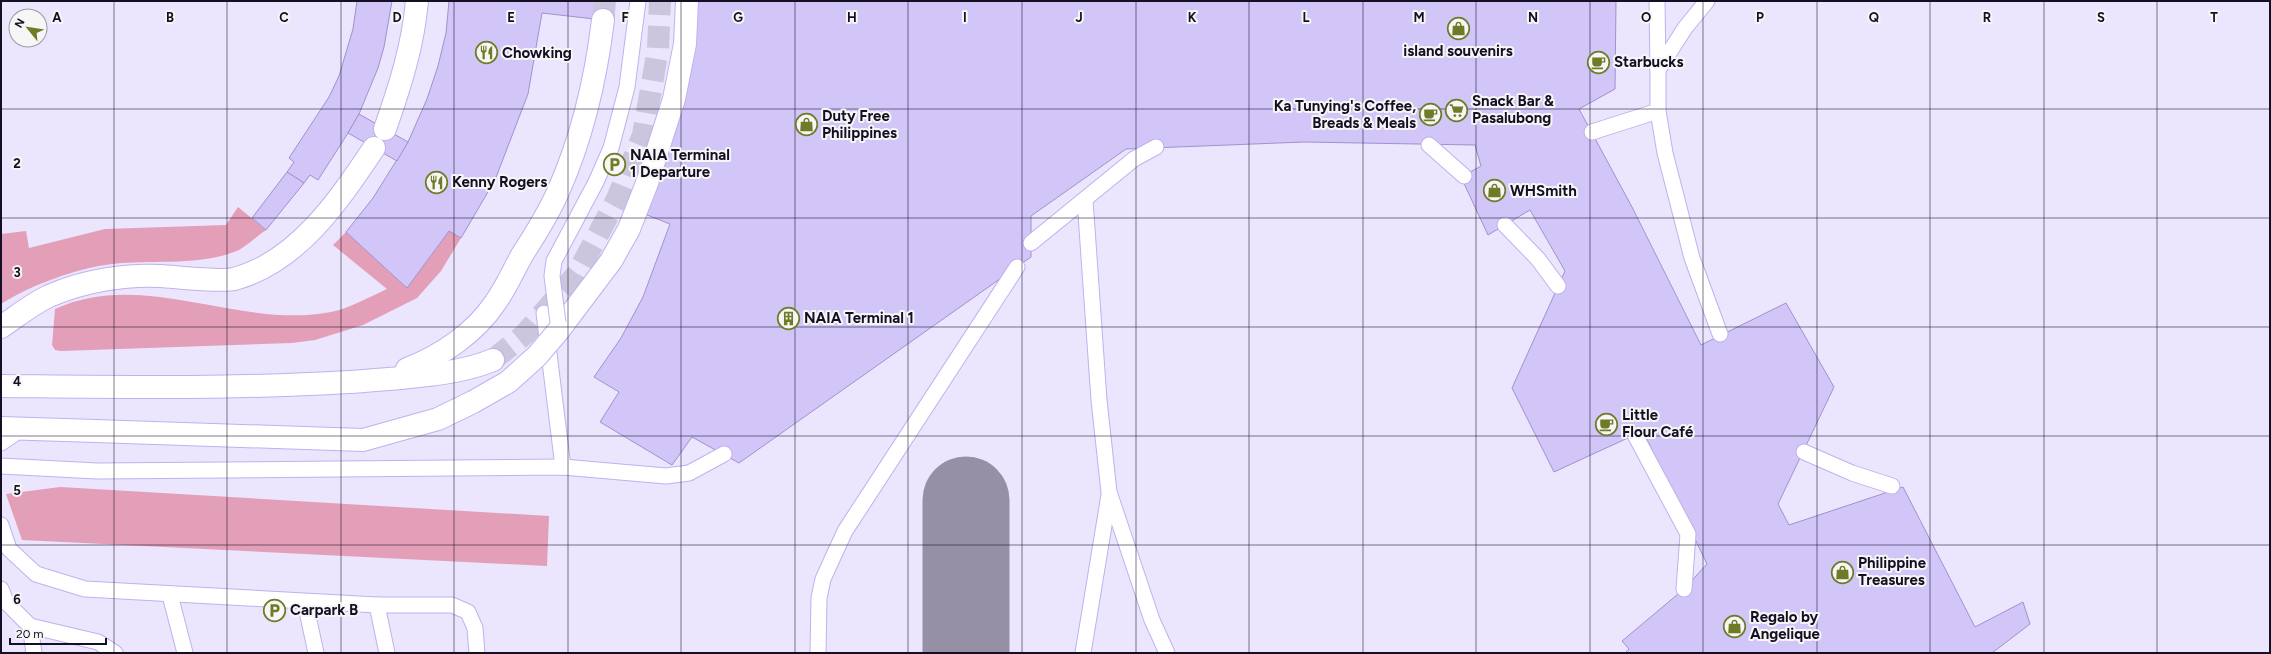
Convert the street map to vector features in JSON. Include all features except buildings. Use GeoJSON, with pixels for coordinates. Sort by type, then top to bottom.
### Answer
{"type":"FeatureCollection","features":[{"type":"Feature","properties":{"kind":"street"},"geometry":{"type":"LineString","coordinates":[[385,129],[402,81],[414,30],[417,1]]}},
{"type":"Feature","properties":{"kind":"street"},"geometry":{"type":"LineString","coordinates":[[1,428],[363,440],[438,419],[473,402],[508,382],[537,356],[559,330],[611,261],[629,229],[647,183],[674,99],[685,44],[687,1]]}},
{"type":"Feature","properties":{"kind":"street"},"geometry":{"type":"LineString","coordinates":[[380,380],[429,361],[446,350],[473,328],[495,303],[558,192],[573,153],[598,59],[603,20]]}},
{"type":"Feature","properties":{"kind":"street"},"geometry":{"type":"LineString","coordinates":[[1,327],[48,296],[79,285],[140,275],[232,280],[265,267],[306,236],[342,196],[374,148]]}},
{"type":"Feature","properties":{"kind":"street"},"geometry":{"type":"LineString","coordinates":[[1,386],[108,388],[284,386],[380,380],[476,367],[493,360]]}},
{"type":"Feature","properties":{"kind":"lane"},"geometry":{"type":"LineString","coordinates":[[559,330],[552,276],[554,261],[596,182],[611,148],[627,87],[638,1]]}},
{"type":"Feature","properties":{"kind":"lane"},"geometry":{"type":"LineString","coordinates":[[1657,1],[1658,110],[1665,153],[1692,258],[1720,334]]}},
{"type":"Feature","properties":{"kind":"lane"},"geometry":{"type":"LineString","coordinates":[[1658,70],[1685,28],[1707,1]]}},
{"type":"Feature","properties":{"kind":"lane"},"geometry":{"type":"LineString","coordinates":[[1592,132],[1658,110]]}},
{"type":"Feature","properties":{"kind":"lane"},"geometry":{"type":"LineString","coordinates":[[1429,144],[1464,176]]}},
{"type":"Feature","properties":{"kind":"lane"},"geometry":{"type":"LineString","coordinates":[[1031,243],[1134,159],[1156,147]]}},
{"type":"Feature","properties":{"kind":"lane"},"geometry":{"type":"LineString","coordinates":[[1085,200],[1100,416],[1109,492],[1152,620],[1166,653]]}},
{"type":"Feature","properties":{"kind":"lane"},"geometry":{"type":"LineString","coordinates":[[1505,225],[1538,259],[1558,286]]}},
{"type":"Feature","properties":{"kind":"lane"},"geometry":{"type":"LineString","coordinates":[[818,653],[818,598],[823,579],[845,531],[1017,267]]}},
{"type":"Feature","properties":{"kind":"lane"},"geometry":{"type":"LineString","coordinates":[[544,313],[563,467]]}},
{"type":"Feature","properties":{"kind":"lane"},"geometry":{"type":"LineString","coordinates":[[1,443],[23,428]]}},
{"type":"Feature","properties":{"kind":"lane"},"geometry":{"type":"LineString","coordinates":[[1635,435],[1688,534],[1684,589]]}},
{"type":"Feature","properties":{"kind":"lane"},"geometry":{"type":"LineString","coordinates":[[1804,452],[1852,473],[1892,486]]}},
{"type":"Feature","properties":{"kind":"lane"},"geometry":{"type":"LineString","coordinates":[[1,466],[97,472],[563,467],[666,476],[689,473],[724,454]]}},
{"type":"Feature","properties":{"kind":"lane"},"geometry":{"type":"LineString","coordinates":[[1083,653],[1109,492]]}},
{"type":"Feature","properties":{"kind":"lane"},"geometry":{"type":"LineString","coordinates":[[1,525],[9,549],[36,574],[85,589],[377,606],[452,605],[468,612],[475,628],[477,653]]}},
{"type":"Feature","properties":{"kind":"lane"},"geometry":{"type":"LineString","coordinates":[[1,589],[6,602],[30,626],[98,642],[114,653]]}},
{"type":"Feature","properties":{"kind":"lane"},"geometry":{"type":"LineString","coordinates":[[170,595],[185,653]]}},
{"type":"Feature","properties":{"kind":"lane"},"geometry":{"type":"LineString","coordinates":[[304,602],[316,653]]}},
{"type":"Feature","properties":{"kind":"lane"},"geometry":{"type":"LineString","coordinates":[[377,606],[387,653]]}},
{"type":"Feature","properties":{"kind":"lane"},"geometry":{"type":"LineString","coordinates":[[30,626],[34,653]]}},
{"type":"Feature","properties":{"kind":"shaded area"},"geometry":{"type":"Polygon","coordinates":[[[238,207],[266,230],[239,250],[209,259],[193,261],[112,264],[84,269],[40,284],[1,304],[1,234],[26,231],[29,248],[105,229],[226,225],[238,207]]]}},
{"type":"Feature","properties":{"kind":"shaded area"},"geometry":{"type":"Polygon","coordinates":[[[449,231],[461,238],[441,271],[417,298],[363,325],[315,340],[292,343],[61,351],[55,350],[52,345],[55,309],[89,298],[123,295],[157,297],[262,313],[296,315],[338,310],[387,289],[333,245],[346,232],[407,288],[449,231]]]}},
{"type":"Feature","properties":{"kind":"shaded area"},"geometry":{"type":"Polygon","coordinates":[[[60,487],[549,516],[547,566],[22,540],[6,494],[60,487]]]}},
{"type":"Feature","properties":{"kind":"taxiway"},"geometry":{"type":"LineString","coordinates":[[966,500],[966,653]]}},
{"type":"Feature","properties":{"kind":"tunnel"},"geometry":{"type":"LineString","coordinates":[[603,20],[605,1]]}},
{"type":"Feature","properties":{"kind":"tunnel"},"geometry":{"type":"LineString","coordinates":[[493,360],[525,334],[577,274],[617,199],[643,135],[658,49],[660,1]]}},
{"type":"Feature","properties":{"kind":"place","name":"island souvenirs"},"geometry":{"type":"Point","coordinates":[1458,28]}},
{"type":"Feature","properties":{"kind":"place","name":"Chowking"},"geometry":{"type":"Point","coordinates":[486,53]}},
{"type":"Feature","properties":{"kind":"place","name":"Starbucks"},"geometry":{"type":"Point","coordinates":[1599,62]}},
{"type":"Feature","properties":{"kind":"place","name":"Snack Bar & Pasalubong"},"geometry":{"type":"Point","coordinates":[1457,110]}},
{"type":"Feature","properties":{"kind":"place","name":"Ka Tunying's Coffee, Breads & Meals"},"geometry":{"type":"Point","coordinates":[1431,115]}},
{"type":"Feature","properties":{"kind":"place","name":"Duty Free Philippines"},"geometry":{"type":"Point","coordinates":[807,125]}},
{"type":"Feature","properties":{"kind":"place","name":"NAIA Terminal 1 Departure"},"geometry":{"type":"Point","coordinates":[615,164]}},
{"type":"Feature","properties":{"kind":"place","name":"Kenny Rogers"},"geometry":{"type":"Point","coordinates":[436,182]}},
{"type":"Feature","properties":{"kind":"place","name":"WHSmith"},"geometry":{"type":"Point","coordinates":[1494,191]}},
{"type":"Feature","properties":{"kind":"place","name":"NAIA Terminal 1"},"geometry":{"type":"Point","coordinates":[788,318]}},
{"type":"Feature","properties":{"kind":"place","name":"Little Flour Café"},"geometry":{"type":"Point","coordinates":[1607,424]}},
{"type":"Feature","properties":{"kind":"place","name":"Philippine Treasures"},"geometry":{"type":"Point","coordinates":[1843,572]}},
{"type":"Feature","properties":{"kind":"place","name":"Carpark B"},"geometry":{"type":"Point","coordinates":[274,610]}},
{"type":"Feature","properties":{"kind":"place","name":"Regalo by Angelique"},"geometry":{"type":"Point","coordinates":[1735,626]}}]}
